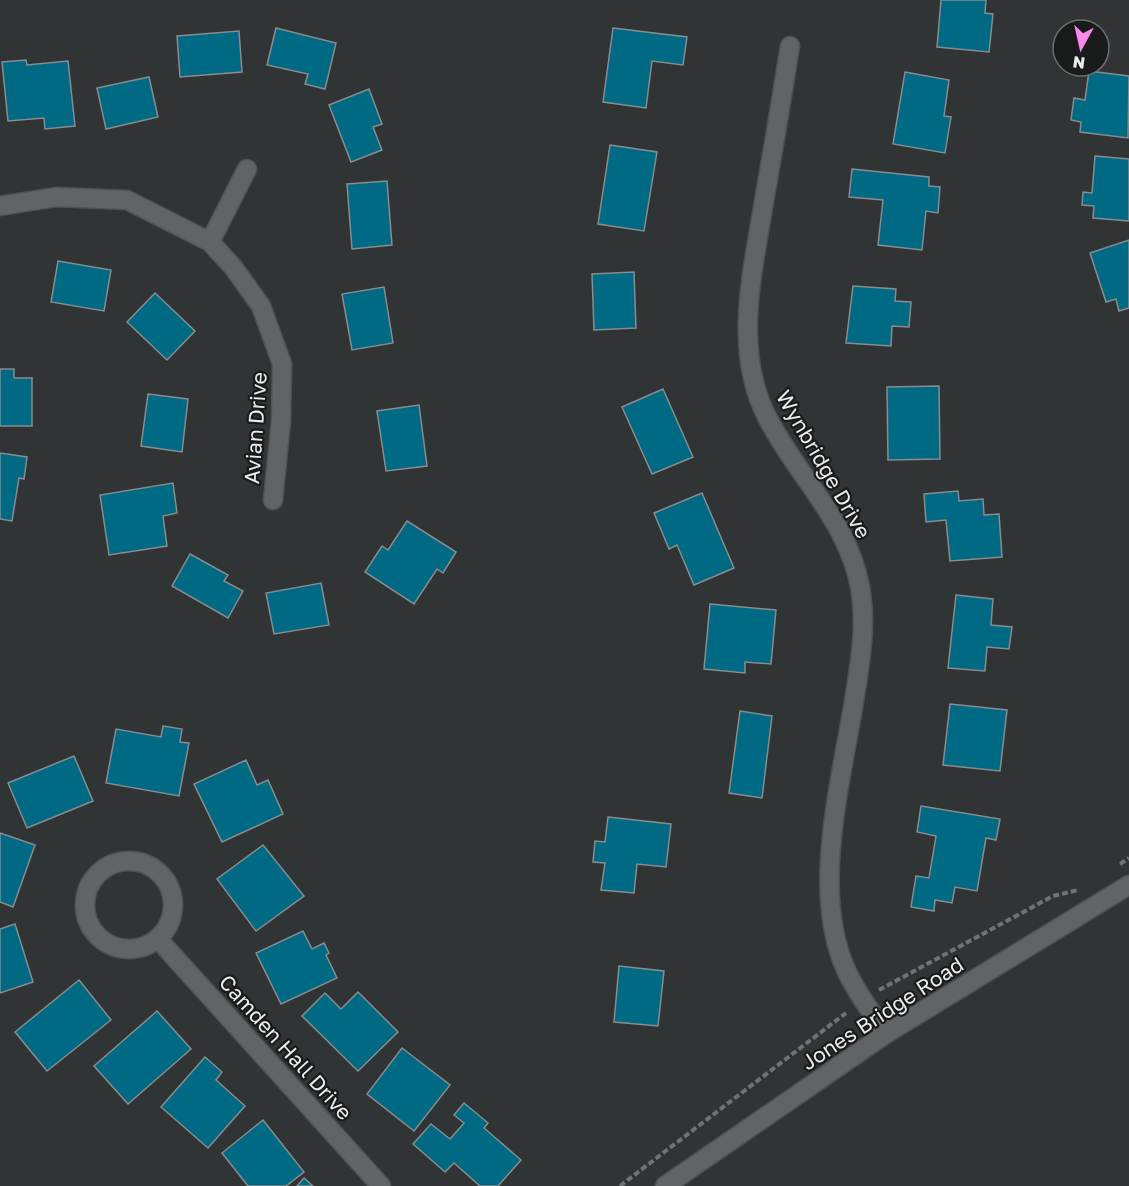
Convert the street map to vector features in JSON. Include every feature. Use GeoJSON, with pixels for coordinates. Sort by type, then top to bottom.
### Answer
{"type":"FeatureCollection","features":[{"type":"Feature","properties":{"kind":"street","name":"Wynbridge Drive"},"geometry":{"type":"LineString","coordinates":[[790,46],[749,297],[748,347],[754,382],[766,415],[838,527],[850,553],[860,588],[863,646],[830,855],[828,897],[834,934],[846,970],[864,1004],[887,1033]]}},
{"type":"Feature","properties":{"kind":"street"},"geometry":{"type":"LineString","coordinates":[[210,242],[247,170]]}},
{"type":"Feature","properties":{"kind":"street","name":"Avian Drive"},"geometry":{"type":"LineString","coordinates":[[0,206],[56,197],[127,200],[210,242],[233,267],[261,306],[282,364],[281,421],[273,500]]}},
{"type":"Feature","properties":{"kind":"street"},"geometry":{"type":"LineString","coordinates":[[131,861],[151,867],[162,876],[170,887],[174,901],[167,928],[158,939],[145,947],[129,950],[114,947],[101,939],[91,928],[85,913],[85,898],[90,884],[99,872],[110,865],[131,861]]}},
{"type":"Feature","properties":{"kind":"street","name":"Jones Bridge Road"},"geometry":{"type":"LineString","coordinates":[[664,1186],[887,1033],[1129,885]]}},
{"type":"Feature","properties":{"kind":"street","name":"Camden Hall Drive"},"geometry":{"type":"LineString","coordinates":[[158,939],[381,1186]]}},
{"type":"Feature","properties":{"kind":"building"},"geometry":{"type":"Polygon","coordinates":[[[941,0],[986,0],[985,13],[993,14],[989,52],[937,47],[941,0]]]}},
{"type":"Feature","properties":{"kind":"building"},"geometry":{"type":"Polygon","coordinates":[[[276,28],[336,43],[325,89],[305,84],[308,74],[267,65],[276,28]]]}},
{"type":"Feature","properties":{"kind":"building"},"geometry":{"type":"Polygon","coordinates":[[[613,28],[687,37],[683,65],[652,61],[646,108],[603,102],[613,28]]]}},
{"type":"Feature","properties":{"kind":"building"},"geometry":{"type":"Polygon","coordinates":[[[239,31],[242,72],[180,77],[177,36],[239,31]]]}},
{"type":"Feature","properties":{"kind":"building"},"geometry":{"type":"Polygon","coordinates":[[[26,60],[27,65],[68,61],[75,126],[45,129],[44,118],[8,121],[2,62],[26,60]]]}},
{"type":"Feature","properties":{"kind":"building"},"geometry":{"type":"Polygon","coordinates":[[[905,72],[949,80],[944,116],[951,117],[945,153],[893,144],[905,72]]]}},
{"type":"Feature","properties":{"kind":"building"},"geometry":{"type":"Polygon","coordinates":[[[1111,74],[1129,76],[1128,138],[1080,132],[1081,122],[1071,120],[1074,98],[1085,100],[1088,78],[1111,78],[1111,74]]]}},
{"type":"Feature","properties":{"kind":"building"},"geometry":{"type":"Polygon","coordinates":[[[149,77],[158,117],[106,129],[97,88],[149,77]]]}},
{"type":"Feature","properties":{"kind":"building"},"geometry":{"type":"Polygon","coordinates":[[[369,89],[382,124],[373,127],[382,150],[351,162],[329,105],[369,89]]]}},
{"type":"Feature","properties":{"kind":"building"},"geometry":{"type":"Polygon","coordinates":[[[610,145],[657,152],[644,231],[598,224],[610,145]]]}},
{"type":"Feature","properties":{"kind":"building"},"geometry":{"type":"Polygon","coordinates":[[[1095,156],[1129,159],[1129,221],[1093,218],[1094,206],[1082,205],[1083,192],[1092,193],[1095,156]]]}},
{"type":"Feature","properties":{"kind":"building"},"geometry":{"type":"Polygon","coordinates":[[[852,169],[929,177],[929,186],[940,187],[938,213],[926,211],[922,250],[878,245],[883,200],[849,197],[852,169]]]}},
{"type":"Feature","properties":{"kind":"building"},"geometry":{"type":"Polygon","coordinates":[[[387,181],[392,245],[352,249],[347,184],[387,181]]]}},
{"type":"Feature","properties":{"kind":"building"},"geometry":{"type":"Polygon","coordinates":[[[1129,240],[1129,308],[1119,311],[1116,299],[1106,302],[1090,253],[1129,240]]]}},
{"type":"Feature","properties":{"kind":"building"},"geometry":{"type":"Polygon","coordinates":[[[58,261],[111,270],[104,311],[51,302],[58,261]]]}},
{"type":"Feature","properties":{"kind":"building"},"geometry":{"type":"Polygon","coordinates":[[[634,272],[636,328],[594,330],[592,274],[634,272]]]}},
{"type":"Feature","properties":{"kind":"building"},"geometry":{"type":"Polygon","coordinates":[[[853,286],[896,289],[895,301],[911,302],[909,327],[892,326],[891,346],[846,343],[853,286]]]}},
{"type":"Feature","properties":{"kind":"building"},"geometry":{"type":"Polygon","coordinates":[[[384,287],[393,343],[352,350],[342,294],[384,287]]]}},
{"type":"Feature","properties":{"kind":"building"},"geometry":{"type":"Polygon","coordinates":[[[155,293],[195,331],[167,360],[127,322],[155,293]]]}},
{"type":"Feature","properties":{"kind":"building"},"geometry":{"type":"Polygon","coordinates":[[[0,369],[14,369],[14,378],[32,378],[32,426],[0,426],[0,369]]]}},
{"type":"Feature","properties":{"kind":"building"},"geometry":{"type":"Polygon","coordinates":[[[939,386],[940,459],[888,460],[887,387],[939,386]]]}},
{"type":"Feature","properties":{"kind":"building"},"geometry":{"type":"Polygon","coordinates":[[[663,389],[693,457],[652,474],[622,407],[663,389]]]}},
{"type":"Feature","properties":{"kind":"building"},"geometry":{"type":"Polygon","coordinates":[[[148,394],[188,399],[182,452],[141,446],[148,394]]]}},
{"type":"Feature","properties":{"kind":"building"},"geometry":{"type":"Polygon","coordinates":[[[419,405],[427,466],[386,471],[377,411],[419,405]]]}},
{"type":"Feature","properties":{"kind":"building"},"geometry":{"type":"Polygon","coordinates":[[[0,453],[27,457],[24,479],[19,478],[12,521],[0,519],[0,453]]]}},
{"type":"Feature","properties":{"kind":"building"},"geometry":{"type":"Polygon","coordinates":[[[173,483],[177,513],[163,516],[167,546],[109,555],[100,495],[173,483]]]}},
{"type":"Feature","properties":{"kind":"building"},"geometry":{"type":"Polygon","coordinates":[[[958,491],[959,501],[983,499],[984,515],[999,514],[1002,557],[950,561],[946,520],[926,522],[924,494],[958,491]]]}},
{"type":"Feature","properties":{"kind":"building"},"geometry":{"type":"Polygon","coordinates":[[[702,493],[734,568],[694,585],[677,545],[669,549],[654,513],[702,493]]]}},
{"type":"Feature","properties":{"kind":"building"},"geometry":{"type":"Polygon","coordinates":[[[407,521],[456,552],[443,573],[437,569],[414,604],[365,572],[382,546],[388,550],[407,521]]]}},
{"type":"Feature","properties":{"kind":"building"},"geometry":{"type":"Polygon","coordinates":[[[190,554],[228,575],[224,581],[243,591],[228,618],[172,586],[190,554]]]}},
{"type":"Feature","properties":{"kind":"building"},"geometry":{"type":"Polygon","coordinates":[[[321,583],[329,625],[274,634],[266,593],[321,583]]]}},
{"type":"Feature","properties":{"kind":"building"},"geometry":{"type":"Polygon","coordinates":[[[956,595],[993,599],[991,625],[1012,627],[1009,649],[987,647],[985,671],[948,668],[956,595]]]}},
{"type":"Feature","properties":{"kind":"building"},"geometry":{"type":"Polygon","coordinates":[[[710,604],[776,610],[771,664],[745,662],[745,673],[704,669],[710,604]]]}},
{"type":"Feature","properties":{"kind":"building"},"geometry":{"type":"Polygon","coordinates":[[[950,704],[1007,710],[1000,771],[943,765],[950,704]]]}},
{"type":"Feature","properties":{"kind":"building"},"geometry":{"type":"Polygon","coordinates":[[[740,711],[772,716],[762,798],[729,793],[740,711]]]}},
{"type":"Feature","properties":{"kind":"building"},"geometry":{"type":"Polygon","coordinates":[[[163,726],[182,729],[180,742],[189,743],[179,796],[106,783],[116,729],[161,737],[163,726]]]}},
{"type":"Feature","properties":{"kind":"building"},"geometry":{"type":"Polygon","coordinates":[[[74,756],[93,801],[27,828],[8,783],[74,756]]]}},
{"type":"Feature","properties":{"kind":"building"},"geometry":{"type":"Polygon","coordinates":[[[246,760],[257,785],[268,780],[283,814],[222,842],[194,784],[246,760]]]}},
{"type":"Feature","properties":{"kind":"building"},"geometry":{"type":"Polygon","coordinates":[[[921,806],[1000,819],[996,840],[986,838],[977,891],[955,887],[952,903],[935,900],[934,911],[911,907],[916,876],[929,878],[936,836],[917,832],[921,806]]]}},
{"type":"Feature","properties":{"kind":"building"},"geometry":{"type":"Polygon","coordinates":[[[608,817],[671,824],[666,867],[637,864],[634,893],[601,890],[605,863],[593,862],[595,841],[605,842],[608,817]]]}},
{"type":"Feature","properties":{"kind":"building"},"geometry":{"type":"Polygon","coordinates":[[[0,833],[35,845],[13,907],[0,902],[0,833]]]}},
{"type":"Feature","properties":{"kind":"building"},"geometry":{"type":"Polygon","coordinates":[[[263,845],[304,896],[256,931],[217,879],[263,845]]]}},
{"type":"Feature","properties":{"kind":"building"},"geometry":{"type":"Polygon","coordinates":[[[15,924],[33,982],[0,993],[0,929],[15,924]]]}},
{"type":"Feature","properties":{"kind":"building"},"geometry":{"type":"Polygon","coordinates":[[[303,931],[312,949],[324,943],[329,953],[326,955],[337,978],[281,1004],[256,953],[303,931]]]}},
{"type":"Feature","properties":{"kind":"building"},"geometry":{"type":"Polygon","coordinates":[[[619,966],[664,971],[658,1026],[614,1022],[619,966]]]}},
{"type":"Feature","properties":{"kind":"building"},"geometry":{"type":"Polygon","coordinates":[[[79,980],[111,1020],[47,1071],[15,1032],[79,980]]]}},
{"type":"Feature","properties":{"kind":"building"},"geometry":{"type":"Polygon","coordinates":[[[358,992],[398,1032],[358,1071],[302,1016],[325,993],[341,1009],[358,992]]]}},
{"type":"Feature","properties":{"kind":"building"},"geometry":{"type":"Polygon","coordinates":[[[157,1011],[191,1049],[128,1104],[94,1066],[157,1011]]]}},
{"type":"Feature","properties":{"kind":"building"},"geometry":{"type":"Polygon","coordinates":[[[402,1048],[450,1085],[414,1131],[367,1094],[402,1048]]]}},
{"type":"Feature","properties":{"kind":"building"},"geometry":{"type":"Polygon","coordinates":[[[205,1057],[222,1072],[216,1080],[245,1106],[208,1148],[161,1107],[205,1057]]]}},
{"type":"Feature","properties":{"kind":"building"},"geometry":{"type":"Polygon","coordinates":[[[464,1103],[488,1123],[484,1128],[521,1160],[498,1186],[480,1186],[454,1163],[445,1172],[413,1144],[431,1124],[450,1139],[464,1123],[454,1115],[464,1103]]]}},
{"type":"Feature","properties":{"kind":"building"},"geometry":{"type":"Polygon","coordinates":[[[263,1120],[304,1172],[286,1186],[248,1186],[222,1153],[263,1120]]]}},
{"type":"Feature","properties":{"kind":"building"},"geometry":{"type":"Polygon","coordinates":[[[304,1178],[313,1186],[297,1186],[304,1178]]]}}]}
